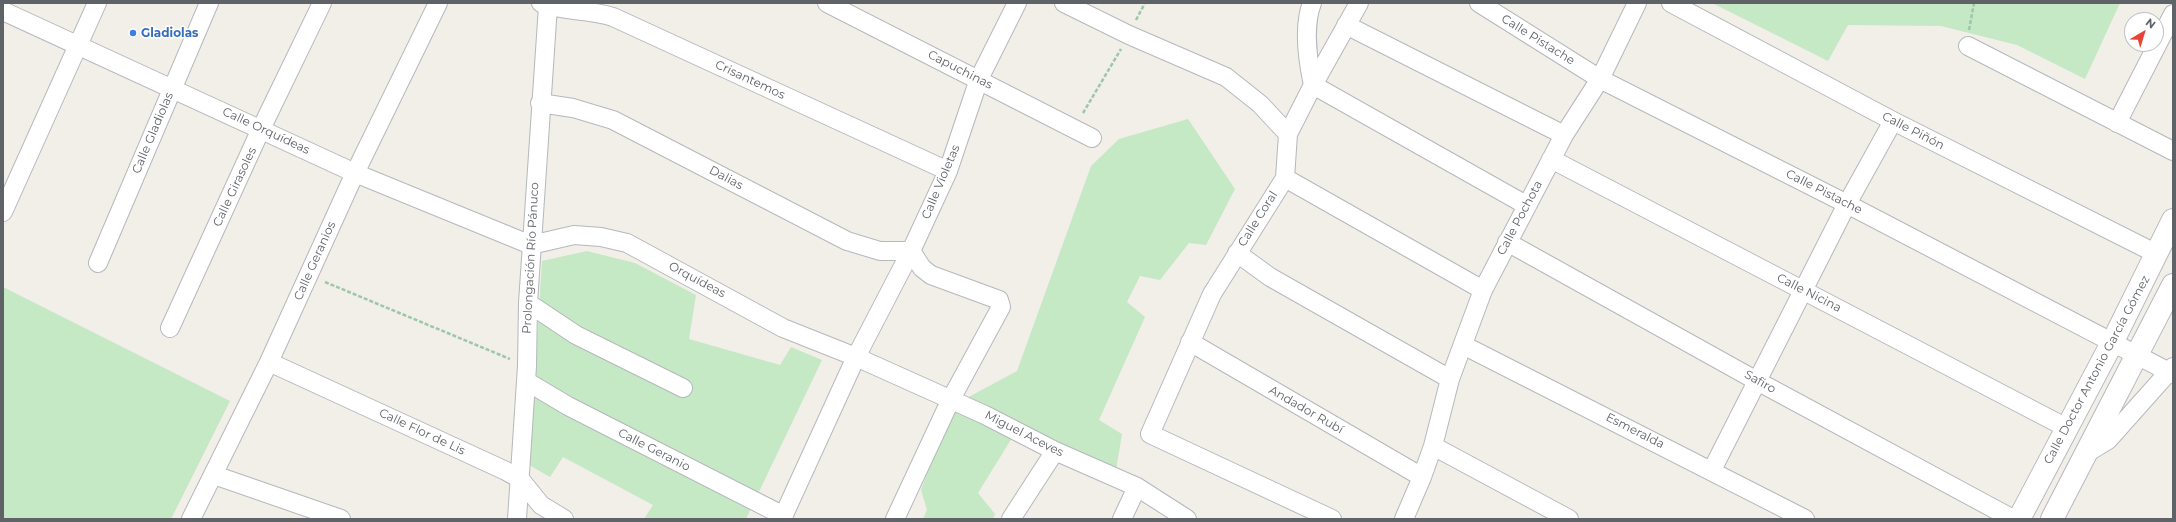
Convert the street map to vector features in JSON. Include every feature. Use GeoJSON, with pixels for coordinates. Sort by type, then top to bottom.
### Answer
{"type":"FeatureCollection","features":[{"type":"Feature","properties":{"kind":"street"},"geometry":{"type":"LineString","coordinates":[[3,212],[97,3]]}},
{"type":"Feature","properties":{"kind":"street","name":"Calle Gladiolas"},"geometry":{"type":"LineString","coordinates":[[98,264],[209,3]]}},
{"type":"Feature","properties":{"kind":"street","name":"Calle Girasoles"},"geometry":{"type":"LineString","coordinates":[[170,328],[261,129],[322,3]]}},
{"type":"Feature","properties":{"kind":"street","name":"Calle Geranios"},"geometry":{"type":"LineString","coordinates":[[191,519],[269,362],[355,173],[438,3]]}},
{"type":"Feature","properties":{"kind":"street","name":"Capuchinas"},"geometry":{"type":"LineString","coordinates":[[827,3],[979,79],[1092,138]]}},
{"type":"Feature","properties":{"kind":"street","name":"Calle Violetas"},"geometry":{"type":"LineString","coordinates":[[783,518],[856,357],[911,251],[948,171],[979,79],[1017,3]]}},
{"type":"Feature","properties":{"kind":"street"},"geometry":{"type":"LineString","coordinates":[[1064,3],[1129,35],[1226,77],[1260,104],[1288,134]]}},
{"type":"Feature","properties":{"kind":"street"},"geometry":{"type":"LineString","coordinates":[[1312,3],[1310,9],[1308,62],[1313,85],[1526,205]]}},
{"type":"Feature","properties":{"kind":"street","name":"Calle Coral"},"geometry":{"type":"LineString","coordinates":[[1332,519],[1150,434],[1212,294],[1285,178],[1288,134],[1313,85],[1359,3]]}},
{"type":"Feature","properties":{"kind":"street","name":"Calle Pistache"},"geometry":{"type":"LineString","coordinates":[[1479,3],[1600,79],[1847,204],[2138,355],[2172,371]]}},
{"type":"Feature","properties":{"kind":"street","name":"Calle Pochota"},"geometry":{"type":"LineString","coordinates":[[1404,519],[1422,477],[1433,446],[1450,379],[1483,290],[1526,205],[1564,135],[1600,79],[1637,3]]}},
{"type":"Feature","properties":{"kind":"street","name":"Calle Piñón"},"geometry":{"type":"LineString","coordinates":[[1671,3],[1894,121],[2157,254]]}},
{"type":"Feature","properties":{"kind":"street","name":"Prolongación Río Pánuco"},"geometry":{"type":"LineString","coordinates":[[517,519],[545,4]]}},
{"type":"Feature","properties":{"kind":"street","name":"Crisantemos"},"geometry":{"type":"LineString","coordinates":[[545,4],[596,11],[613,17],[948,171]]}},
{"type":"Feature","properties":{"kind":"street","name":"Calle Orquídeas"},"geometry":{"type":"LineString","coordinates":[[3,11],[355,173],[531,245]]}},
{"type":"Feature","properties":{"kind":"street"},"geometry":{"type":"LineString","coordinates":[[2117,123],[2173,14]]}},
{"type":"Feature","properties":{"kind":"street"},"geometry":{"type":"LineString","coordinates":[[1346,25],[1564,135]]}},
{"type":"Feature","properties":{"kind":"street"},"geometry":{"type":"LineString","coordinates":[[1968,46],[2173,151]]}},
{"type":"Feature","properties":{"kind":"street","name":"Dalias"},"geometry":{"type":"LineString","coordinates":[[540,103],[573,108],[613,120],[847,241],[880,251],[911,251]]}},
{"type":"Feature","properties":{"kind":"street"},"geometry":{"type":"LineString","coordinates":[[1712,470],[1847,204],[1894,121]]}},
{"type":"Feature","properties":{"kind":"street","name":"Calle Nicina"},"geometry":{"type":"LineString","coordinates":[[1551,160],[2067,428]]}},
{"type":"Feature","properties":{"kind":"street"},"geometry":{"type":"LineString","coordinates":[[1285,178],[1483,290]]}},
{"type":"Feature","properties":{"kind":"street","name":"Calle Doctor Antonio García Gómez"},"geometry":{"type":"LineString","coordinates":[[2019,519],[2113,341],[2173,220]]}},
{"type":"Feature","properties":{"kind":"street","name":"Orquídeas"},"geometry":{"type":"LineString","coordinates":[[531,245],[574,235],[601,237],[627,243],[783,328],[856,357]]}},
{"type":"Feature","properties":{"kind":"street","name":"Safiro"},"geometry":{"type":"LineString","coordinates":[[1507,242],[1757,381],[2013,519]]}},
{"type":"Feature","properties":{"kind":"street"},"geometry":{"type":"LineString","coordinates":[[895,519],[951,399],[1001,307],[1001,303],[996,298],[931,275],[922,268],[911,251]]}},
{"type":"Feature","properties":{"kind":"street"},"geometry":{"type":"LineString","coordinates":[[1237,253],[1270,277],[1450,379]]}},
{"type":"Feature","properties":{"kind":"street"},"geometry":{"type":"LineString","coordinates":[[2052,519],[2173,285]]}},
{"type":"Feature","properties":{"kind":"street"},"geometry":{"type":"LineString","coordinates":[[528,303],[576,335],[682,388]]}},
{"type":"Feature","properties":{"kind":"street","name":"Andador Rubí"},"geometry":{"type":"LineString","coordinates":[[1190,342],[1422,477]]}},
{"type":"Feature","properties":{"kind":"street","name":"Esmeralda"},"geometry":{"type":"LineString","coordinates":[[1463,345],[1806,519]]}},
{"type":"Feature","properties":{"kind":"street","name":"Miguel Aceves"},"geometry":{"type":"LineString","coordinates":[[856,357],[951,399],[1056,451],[1137,487],[1187,519]]}},
{"type":"Feature","properties":{"kind":"street","name":"Calle Flor de Lis"},"geometry":{"type":"LineString","coordinates":[[269,362],[520,479],[541,505],[564,519]]}},
{"type":"Feature","properties":{"kind":"street"},"geometry":{"type":"LineString","coordinates":[[2085,454],[2108,440],[2172,371]]}},
{"type":"Feature","properties":{"kind":"street","name":"Calle Geranio"},"geometry":{"type":"LineString","coordinates":[[526,374],[568,406],[783,518]]}},
{"type":"Feature","properties":{"kind":"street"},"geometry":{"type":"LineString","coordinates":[[1433,446],[1569,519]]}},
{"type":"Feature","properties":{"kind":"street"},"geometry":{"type":"LineString","coordinates":[[1010,519],[1056,451]]}},
{"type":"Feature","properties":{"kind":"street"},"geometry":{"type":"LineString","coordinates":[[214,475],[341,519]]}},
{"type":"Feature","properties":{"kind":"street"},"geometry":{"type":"LineString","coordinates":[[1122,519],[1137,487]]}},
{"type":"Feature","properties":{"kind":"path"},"geometry":{"type":"LineString","coordinates":[[1074,128],[1129,35],[1145,3]]}},
{"type":"Feature","properties":{"kind":"path"},"geometry":{"type":"LineString","coordinates":[[1968,46],[1970,16],[1974,3]]}},
{"type":"Feature","properties":{"kind":"path"},"geometry":{"type":"LineString","coordinates":[[309,276],[526,374]]}},
{"type":"Feature","properties":{"kind":"green space"},"geometry":{"type":"Polygon","coordinates":[[[1712,3],[2120,3],[2085,79],[2017,45],[1941,26],[1848,25],[1828,61],[1712,3]]]}},
{"type":"Feature","properties":{"kind":"green space"},"geometry":{"type":"Polygon","coordinates":[[[1188,119],[1235,189],[1206,245],[1189,243],[1160,280],[1140,276],[1127,302],[1145,317],[1099,420],[1122,434],[1116,470],[1020,425],[978,493],[995,514],[993,519],[923,519],[927,510],[921,490],[952,406],[1017,371],[1091,166],[1119,139],[1188,119]]]}},
{"type":"Feature","properties":{"kind":"green space"},"geometry":{"type":"Polygon","coordinates":[[[587,251],[635,263],[696,295],[689,339],[780,365],[791,347],[822,360],[746,519],[644,519],[653,505],[563,457],[550,477],[529,465],[542,261],[587,251]]]}},
{"type":"Feature","properties":{"kind":"green space"},"geometry":{"type":"Polygon","coordinates":[[[3,287],[230,401],[171,519],[3,519],[3,287]]]}},
{"type":"Feature","properties":{"kind":"place","name":"Gladiolas"},"geometry":{"type":"Point","coordinates":[133,33]}}]}
